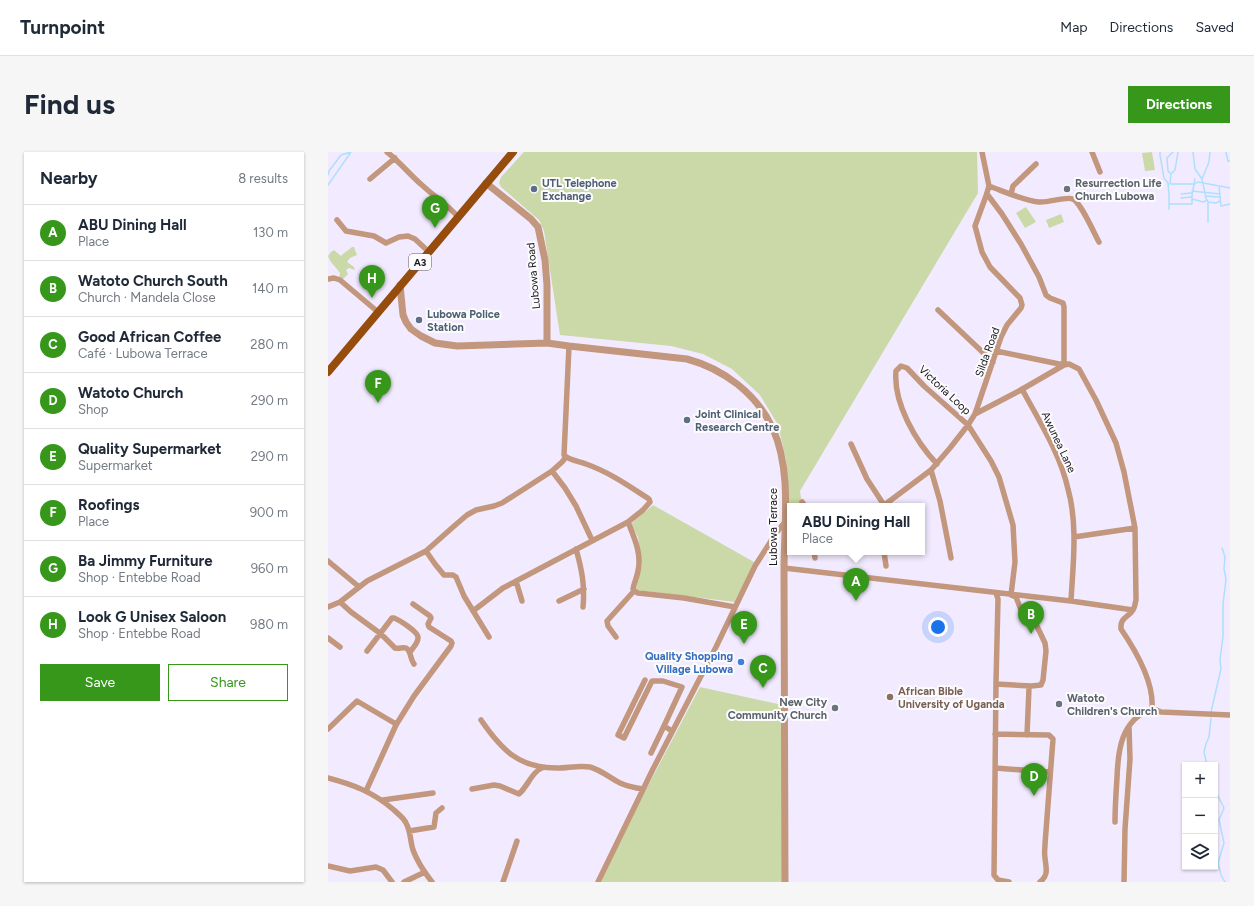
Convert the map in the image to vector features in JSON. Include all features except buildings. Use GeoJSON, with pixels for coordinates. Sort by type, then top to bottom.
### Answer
{"type":"FeatureCollection","features":[{"type":"Feature","properties":{"kind":"main road","name":"A3"},"geometry":{"type":"LineString","coordinates":[[328,372],[513,152]]}},
{"type":"Feature","properties":{"kind":"street"},"geometry":{"type":"LineString","coordinates":[[387,152],[423,186],[450,208],[458,217]]}},
{"type":"Feature","properties":{"kind":"street","name":"Silda Road"},"geometry":{"type":"LineString","coordinates":[[887,503],[931,470],[968,425],[975,414],[996,351],[1007,325],[1022,305],[1020,298],[990,267],[982,252],[975,226],[989,186],[982,152]]}},
{"type":"Feature","properties":{"kind":"street"},"geometry":{"type":"LineString","coordinates":[[1092,152],[1100,172]]}},
{"type":"Feature","properties":{"kind":"street"},"geometry":{"type":"LineString","coordinates":[[370,179],[395,158]]}},
{"type":"Feature","properties":{"kind":"street"},"geometry":{"type":"LineString","coordinates":[[1011,194],[1013,186],[1036,164]]}},
{"type":"Feature","properties":{"kind":"street","name":"Lubowa Road"},"geometry":{"type":"LineString","coordinates":[[486,184],[531,219],[538,227],[545,260],[547,285],[547,343]]}},
{"type":"Feature","properties":{"kind":"street"},"geometry":{"type":"LineString","coordinates":[[989,186],[1039,202],[1051,202],[1068,198],[1074,199],[1099,242]]}},
{"type":"Feature","properties":{"kind":"street"},"geometry":{"type":"LineString","coordinates":[[987,194],[1021,244],[1039,277],[1046,295],[1062,303],[1064,307],[1064,365]]}},
{"type":"Feature","properties":{"kind":"street"},"geometry":{"type":"LineString","coordinates":[[337,220],[346,231],[374,236],[386,243],[399,237],[408,236],[415,239],[429,252]]}},
{"type":"Feature","properties":{"kind":"street"},"geometry":{"type":"LineString","coordinates":[[328,279],[334,278],[340,280],[378,312]]}},
{"type":"Feature","properties":{"kind":"street","name":"Lubowa Terrace"},"geometry":{"type":"LineString","coordinates":[[400,285],[403,315],[406,322],[415,332],[427,340],[445,345],[456,346],[547,343],[687,359],[704,364],[724,374],[750,394],[760,408],[773,429],[780,450],[784,473],[785,522],[787,532],[784,568],[785,882]]}},
{"type":"Feature","properties":{"kind":"street"},"geometry":{"type":"LineString","coordinates":[[938,310],[993,362]]}},
{"type":"Feature","properties":{"kind":"street"},"geometry":{"type":"LineString","coordinates":[[473,610],[503,588],[628,522],[649,504],[649,499],[624,482],[564,455],[568,346]]}},
{"type":"Feature","properties":{"kind":"street"},"geometry":{"type":"LineString","coordinates":[[996,351],[1064,365],[1069,364],[1079,369],[1096,400],[1116,443],[1124,472],[1135,528],[1136,594],[1133,610],[1122,621],[1121,629],[1140,660],[1152,696],[1152,708]]}},
{"type":"Feature","properties":{"kind":"street"},"geometry":{"type":"LineString","coordinates":[[975,414],[1064,365]]}},
{"type":"Feature","properties":{"kind":"street","name":"Victoria Loop"},"geometry":{"type":"LineString","coordinates":[[937,464],[924,450],[904,412],[897,391],[895,377],[898,368],[901,366],[906,368],[968,425]]}},
{"type":"Feature","properties":{"kind":"street","name":"Awunea Lane"},"geometry":{"type":"LineString","coordinates":[[1022,389],[1061,465],[1071,502],[1074,537],[1072,601]]}},
{"type":"Feature","properties":{"kind":"street"},"geometry":{"type":"LineString","coordinates":[[968,425],[991,461],[999,477],[1013,525],[1015,562],[1011,595]]}},
{"type":"Feature","properties":{"kind":"street"},"geometry":{"type":"LineString","coordinates":[[851,444],[867,478],[881,503]]}},
{"type":"Feature","properties":{"kind":"street"},"geometry":{"type":"LineString","coordinates":[[328,607],[340,602],[358,586],[426,551],[467,515],[476,510],[498,505],[552,471],[566,457]]}},
{"type":"Feature","properties":{"kind":"street"},"geometry":{"type":"LineString","coordinates":[[931,470],[940,501],[951,558]]}},
{"type":"Feature","properties":{"kind":"street"},"geometry":{"type":"LineString","coordinates":[[552,471],[576,506],[592,540]]}},
{"type":"Feature","properties":{"kind":"street"},"geometry":{"type":"LineString","coordinates":[[616,637],[608,626],[607,621],[634,591],[633,589],[640,559],[628,522]]}},
{"type":"Feature","properties":{"kind":"street"},"geometry":{"type":"LineString","coordinates":[[598,882],[755,566],[776,532],[785,522]]}},
{"type":"Feature","properties":{"kind":"street"},"geometry":{"type":"LineString","coordinates":[[1074,537],[1135,528]]}},
{"type":"Feature","properties":{"kind":"street"},"geometry":{"type":"LineString","coordinates":[[576,549],[583,572],[584,589],[582,607]]}},
{"type":"Feature","properties":{"kind":"street"},"geometry":{"type":"LineString","coordinates":[[426,551],[444,575],[453,575],[456,577],[464,596],[489,637]]}},
{"type":"Feature","properties":{"kind":"street"},"geometry":{"type":"LineString","coordinates":[[884,555],[886,566]]}},
{"type":"Feature","properties":{"kind":"street"},"geometry":{"type":"LineString","coordinates":[[328,561],[358,586]]}},
{"type":"Feature","properties":{"kind":"street"},"geometry":{"type":"LineString","coordinates":[[784,568],[1072,601],[1133,610]]}},
{"type":"Feature","properties":{"kind":"street"},"geometry":{"type":"LineString","coordinates":[[516,581],[522,601]]}},
{"type":"Feature","properties":{"kind":"street"},"geometry":{"type":"LineString","coordinates":[[559,601],[584,589]]}},
{"type":"Feature","properties":{"kind":"street"},"geometry":{"type":"LineString","coordinates":[[634,591],[638,593],[690,599],[735,607]]}},
{"type":"Feature","properties":{"kind":"street"},"geometry":{"type":"LineString","coordinates":[[996,593],[998,599],[994,875],[998,880],[1009,882]]}},
{"type":"Feature","properties":{"kind":"street"},"geometry":{"type":"LineString","coordinates":[[996,684],[1031,686],[1041,685],[1043,680],[1046,651],[1045,643],[1034,620],[1021,610],[1016,597],[1011,595]]}},
{"type":"Feature","properties":{"kind":"street"},"geometry":{"type":"LineString","coordinates":[[340,602],[381,634],[395,648],[406,648],[410,652]]}},
{"type":"Feature","properties":{"kind":"street"},"geometry":{"type":"LineString","coordinates":[[366,791],[396,724],[452,643],[429,627],[428,624],[431,618],[430,616],[413,604]]}},
{"type":"Feature","properties":{"kind":"street"},"geometry":{"type":"LineString","coordinates":[[367,651],[392,618],[395,618],[417,633],[417,642],[410,652],[410,658],[414,664]]}},
{"type":"Feature","properties":{"kind":"street"},"geometry":{"type":"LineString","coordinates":[[328,638],[340,647]]}},
{"type":"Feature","properties":{"kind":"street"},"geometry":{"type":"LineString","coordinates":[[645,680],[618,735],[624,738],[652,681],[663,681],[682,687],[651,753]]}},
{"type":"Feature","properties":{"kind":"street"},"geometry":{"type":"LineString","coordinates":[[1027,735],[1029,688],[1031,686]]}},
{"type":"Feature","properties":{"kind":"street"},"geometry":{"type":"LineString","coordinates":[[328,729],[357,701],[396,724]]}},
{"type":"Feature","properties":{"kind":"street"},"geometry":{"type":"LineString","coordinates":[[1152,708],[1161,712],[1230,715]]}},
{"type":"Feature","properties":{"kind":"street"},"geometry":{"type":"LineString","coordinates":[[1115,822],[1118,751],[1122,738],[1129,727],[1142,713],[1152,708]]}},
{"type":"Feature","properties":{"kind":"street"},"geometry":{"type":"LineString","coordinates":[[481,720],[497,742],[512,756],[523,762],[544,767],[589,767],[622,784],[643,789]]}},
{"type":"Feature","properties":{"kind":"street"},"geometry":{"type":"LineString","coordinates":[[664,726],[672,731]]}},
{"type":"Feature","properties":{"kind":"street"},"geometry":{"type":"LineString","coordinates":[[1124,882],[1125,830],[1130,758],[1129,727]]}},
{"type":"Feature","properties":{"kind":"street"},"geometry":{"type":"LineString","coordinates":[[995,734],[1049,735],[1053,739],[1045,844],[1047,870],[1046,875],[1040,882]]}},
{"type":"Feature","properties":{"kind":"street"},"geometry":{"type":"LineString","coordinates":[[472,789],[494,785],[519,794],[535,774],[544,767]]}},
{"type":"Feature","properties":{"kind":"street"},"geometry":{"type":"LineString","coordinates":[[995,768],[1050,772]]}},
{"type":"Feature","properties":{"kind":"street"},"geometry":{"type":"LineString","coordinates":[[328,778],[349,784],[383,800],[406,822],[414,851],[432,882]]}},
{"type":"Feature","properties":{"kind":"street"},"geometry":{"type":"LineString","coordinates":[[383,800],[433,793]]}},
{"type":"Feature","properties":{"kind":"street"},"geometry":{"type":"LineString","coordinates":[[409,831],[434,827],[436,813],[442,808]]}},
{"type":"Feature","properties":{"kind":"street"},"geometry":{"type":"LineString","coordinates":[[503,882],[517,841]]}},
{"type":"Feature","properties":{"kind":"street"},"geometry":{"type":"LineString","coordinates":[[328,866],[350,871],[376,867],[383,870],[392,882]]}},
{"type":"Feature","properties":{"kind":"street"},"geometry":{"type":"LineString","coordinates":[[404,882],[426,872]]}},
{"type":"Feature","properties":{"kind":"green space"},"geometry":{"type":"Polygon","coordinates":[[[524,152],[977,152],[978,193],[800,491],[800,503],[788,503],[786,459],[778,425],[760,395],[732,369],[703,354],[671,346],[560,335],[544,231],[539,220],[501,187],[499,183],[501,177],[524,152]]]}},
{"type":"Feature","properties":{"kind":"green space"},"geometry":{"type":"Polygon","coordinates":[[[1152,152],[1155,170],[1145,171],[1142,153],[1152,152]]]}},
{"type":"Feature","properties":{"kind":"green space"},"geometry":{"type":"Polygon","coordinates":[[[1026,207],[1036,222],[1025,228],[1016,213],[1026,207]]]}},
{"type":"Feature","properties":{"kind":"green space"},"geometry":{"type":"Polygon","coordinates":[[[1061,214],[1064,222],[1049,228],[1046,220],[1061,214]]]}},
{"type":"Feature","properties":{"kind":"green space"},"geometry":{"type":"Polygon","coordinates":[[[354,247],[357,255],[350,258],[347,262],[354,267],[355,270],[349,268],[346,270],[348,274],[343,279],[339,278],[340,273],[328,256],[334,250],[341,256],[354,247]]]}},
{"type":"Feature","properties":{"kind":"green space"},"geometry":{"type":"Polygon","coordinates":[[[653,505],[754,562],[735,602],[636,590],[637,580],[642,566],[638,537],[631,524],[653,505]]]}},
{"type":"Feature","properties":{"kind":"green space"},"geometry":{"type":"Polygon","coordinates":[[[700,687],[782,705],[783,882],[601,882],[629,822],[700,687]]]}},
{"type":"Feature","properties":{"kind":"waterway"},"geometry":{"type":"LineString","coordinates":[[328,175],[329,171],[341,155],[351,152]]}},
{"type":"Feature","properties":{"kind":"waterway"},"geometry":{"type":"LineString","coordinates":[[328,185],[351,152]]}},
{"type":"Feature","properties":{"kind":"waterway"},"geometry":{"type":"LineString","coordinates":[[1160,152],[1164,178],[1168,183],[1169,209]]}},
{"type":"Feature","properties":{"kind":"waterway"},"geometry":{"type":"LineString","coordinates":[[1171,174],[1168,171],[1167,158],[1173,152]]}},
{"type":"Feature","properties":{"kind":"waterway"},"geometry":{"type":"LineString","coordinates":[[1170,184],[1171,174],[1175,170],[1178,152]]}},
{"type":"Feature","properties":{"kind":"waterway"},"geometry":{"type":"LineString","coordinates":[[1193,152],[1195,169],[1202,179],[1208,202],[1208,222]]}},
{"type":"Feature","properties":{"kind":"waterway"},"geometry":{"type":"LineString","coordinates":[[1202,179],[1209,162],[1210,152]]}},
{"type":"Feature","properties":{"kind":"waterway"},"geometry":{"type":"LineString","coordinates":[[1226,152],[1228,161],[1230,161]]}},
{"type":"Feature","properties":{"kind":"waterway"},"geometry":{"type":"LineString","coordinates":[[1170,204],[1192,204],[1195,179]]}},
{"type":"Feature","properties":{"kind":"waterway"},"geometry":{"type":"LineString","coordinates":[[1171,184],[1195,184],[1198,182],[1230,188]]}},
{"type":"Feature","properties":{"kind":"waterway"},"geometry":{"type":"LineString","coordinates":[[1219,186],[1221,206],[1230,204]]}},
{"type":"Feature","properties":{"kind":"waterway"},"geometry":{"type":"LineString","coordinates":[[1192,191],[1220,194]]}},
{"type":"Feature","properties":{"kind":"waterway"},"geometry":{"type":"LineString","coordinates":[[1181,194],[1191,193]]}},
{"type":"Feature","properties":{"kind":"waterway"},"geometry":{"type":"LineString","coordinates":[[1206,196],[1219,197]]}},
{"type":"Feature","properties":{"kind":"waterway"},"geometry":{"type":"LineString","coordinates":[[1181,198],[1191,197]]}},
{"type":"Feature","properties":{"kind":"waterway"},"geometry":{"type":"LineString","coordinates":[[1192,199],[1203,202],[1207,200]]}},
{"type":"Feature","properties":{"kind":"waterway"},"geometry":{"type":"LineString","coordinates":[[1208,202],[1216,203],[1220,201]]}},
{"type":"Feature","properties":{"kind":"waterway"},"geometry":{"type":"LineString","coordinates":[[1211,712],[1221,669],[1220,659],[1223,637],[1223,604],[1226,579],[1224,569],[1225,557],[1222,548]]}},
{"type":"Feature","properties":{"kind":"waterway"},"geometry":{"type":"LineString","coordinates":[[1206,762],[1204,752],[1209,737],[1211,718]]}},
{"type":"Feature","properties":{"kind":"waterway"},"geometry":{"type":"LineString","coordinates":[[1218,796],[1224,808],[1219,820],[1224,843],[1218,863],[1221,875],[1225,882]]}},
{"type":"Feature","properties":{"kind":"place","name":"UTL Telephone Exchange"},"geometry":{"type":"Point","coordinates":[534,189]}},
{"type":"Feature","properties":{"kind":"place","name":"Resurrection Life Church Lubowa"},"geometry":{"type":"Point","coordinates":[1067,189]}},
{"type":"Feature","properties":{"kind":"place","name":"Ba Jimmy Furniture"},"geometry":{"type":"Point","coordinates":[435,228]}},
{"type":"Feature","properties":{"kind":"place","name":"Look G Unisex Saloon"},"geometry":{"type":"Point","coordinates":[372,298]}},
{"type":"Feature","properties":{"kind":"place","name":"Lubowa Police Station"},"geometry":{"type":"Point","coordinates":[419,320]}},
{"type":"Feature","properties":{"kind":"place","name":"Roofings"},"geometry":{"type":"Point","coordinates":[378,403]}},
{"type":"Feature","properties":{"kind":"place","name":"Joint Clinical Research Centre"},"geometry":{"type":"Point","coordinates":[687,420]}},
{"type":"Feature","properties":{"kind":"place","name":"ABU Dining Hall"},"geometry":{"type":"Point","coordinates":[856,601]}},
{"type":"Feature","properties":{"kind":"place","name":"Watoto Church South"},"geometry":{"type":"Point","coordinates":[1031,634]}},
{"type":"Feature","properties":{"kind":"place","name":"Quality Supermarket"},"geometry":{"type":"Point","coordinates":[744,644]}},
{"type":"Feature","properties":{"kind":"place","name":"Quality Shopping Village Lubowa"},"geometry":{"type":"Point","coordinates":[741,662]}},
{"type":"Feature","properties":{"kind":"place","name":"Good African Coffee"},"geometry":{"type":"Point","coordinates":[763,688]}},
{"type":"Feature","properties":{"kind":"place","name":"African Bible University of Uganda"},"geometry":{"type":"Point","coordinates":[890,697]}},
{"type":"Feature","properties":{"kind":"place","name":"Watoto Children's Church"},"geometry":{"type":"Point","coordinates":[1059,704]}},
{"type":"Feature","properties":{"kind":"place","name":"New City Community Church"},"geometry":{"type":"Point","coordinates":[835,708]}},
{"type":"Feature","properties":{"kind":"place","name":"Watoto Church"},"geometry":{"type":"Point","coordinates":[1034,796]}}]}
